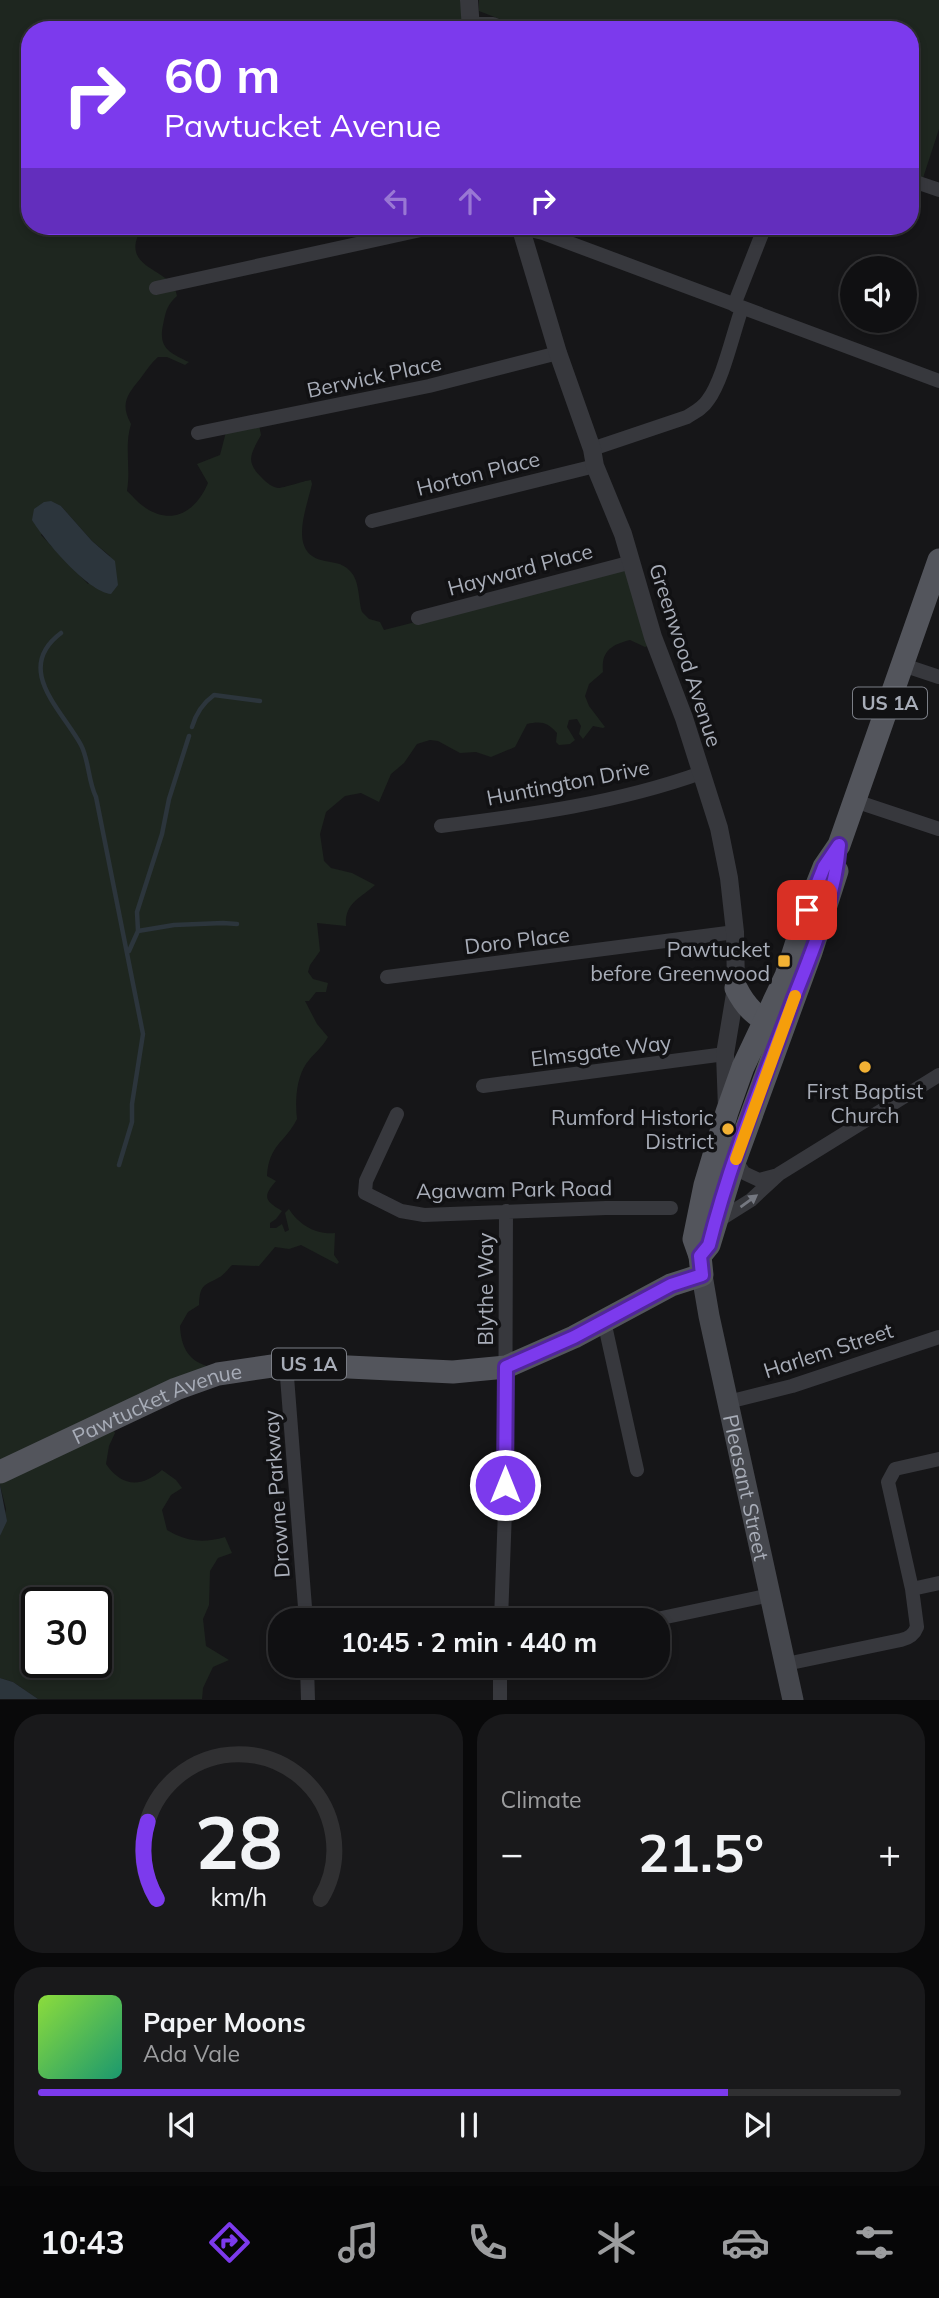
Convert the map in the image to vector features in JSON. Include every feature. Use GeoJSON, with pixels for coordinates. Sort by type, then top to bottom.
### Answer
{"type":"FeatureCollection","features":[{"type":"Feature","properties":{"kind":"main road","name":"US 1A"},"geometry":{"type":"LineString","coordinates":[[701,1265],[735,1160],[807,910],[824,867],[839,845],[939,559]]}},
{"type":"Feature","properties":{"kind":"main road"},"geometry":{"type":"LineString","coordinates":[[736,988],[744,1005],[774,1026]]}},
{"type":"Feature","properties":{"kind":"main road","name":"US 1A"},"geometry":{"type":"LineString","coordinates":[[701,1265],[694,1239],[705,1185],[727,1112],[743,1068],[774,1026]]}},
{"type":"Feature","properties":{"kind":"main road","name":"Pawtucket Avenue"},"geometry":{"type":"LineString","coordinates":[[5,1470],[196,1381],[247,1369],[286,1364],[453,1372],[506,1367],[604,1321],[671,1285],[701,1265]]}},
{"type":"Feature","properties":{"kind":"main road","name":"Pleasant Street"},"geometry":{"type":"LineString","coordinates":[[701,1265],[793,1699]]}},
{"type":"Feature","properties":{"kind":"street"},"geometry":{"type":"LineString","coordinates":[[469,0],[471,21]]}},
{"type":"Feature","properties":{"kind":"street"},"geometry":{"type":"LineString","coordinates":[[919,183],[939,190]]}},
{"type":"Feature","properties":{"kind":"street"},"geometry":{"type":"LineString","coordinates":[[156,288],[398,235]]}},
{"type":"Feature","properties":{"kind":"street","name":"Greenwood Avenue"},"geometry":{"type":"LineString","coordinates":[[522,235],[558,353],[623,534],[653,637],[684,718],[719,828],[729,878],[735,932],[736,988],[725,1055],[727,1112]]}},
{"type":"Feature","properties":{"kind":"street"},"geometry":{"type":"LineString","coordinates":[[548,235],[939,381]]}},
{"type":"Feature","properties":{"kind":"street","name":"Horton Place"},"geometry":{"type":"LineString","coordinates":[[372,521],[594,458],[699,410],[715,388],[762,235]]}},
{"type":"Feature","properties":{"kind":"street","name":"Berwick Place"},"geometry":{"type":"LineString","coordinates":[[198,433],[429,386],[558,353]]}},
{"type":"Feature","properties":{"kind":"street","name":"Hayward Place"},"geometry":{"type":"LineString","coordinates":[[418,618],[632,562]]}},
{"type":"Feature","properties":{"kind":"street"},"geometry":{"type":"LineString","coordinates":[[903,665],[939,677]]}},
{"type":"Feature","properties":{"kind":"street","name":"Huntington Drive"},"geometry":{"type":"LineString","coordinates":[[441,826],[542,813],[613,798],[701,772]]}},
{"type":"Feature","properties":{"kind":"street"},"geometry":{"type":"LineString","coordinates":[[855,801],[939,829]]}},
{"type":"Feature","properties":{"kind":"street","name":"Doro Place"},"geometry":{"type":"LineString","coordinates":[[387,977],[735,932]]}},
{"type":"Feature","properties":{"kind":"street","name":"Elmsgate Way"},"geometry":{"type":"LineString","coordinates":[[482,1086],[725,1055]]}},
{"type":"Feature","properties":{"kind":"street"},"geometry":{"type":"LineString","coordinates":[[715,1223],[751,1200],[779,1174],[939,1075]]}},
{"type":"Feature","properties":{"kind":"street","name":"Agawam Park Road"},"geometry":{"type":"LineString","coordinates":[[397,1114],[366,1181],[365,1193],[401,1211],[424,1215],[671,1208]]}},
{"type":"Feature","properties":{"kind":"street"},"geometry":{"type":"LineString","coordinates":[[735,1160],[744,1173],[759,1180],[779,1174]]}},
{"type":"Feature","properties":{"kind":"street","name":"Blythe Way"},"geometry":{"type":"LineString","coordinates":[[501,1608],[505,1510],[506,1211]]}},
{"type":"Feature","properties":{"kind":"street"},"geometry":{"type":"LineString","coordinates":[[604,1321],[637,1470]]}},
{"type":"Feature","properties":{"kind":"street","name":"Harlem Street"},"geometry":{"type":"LineString","coordinates":[[728,1402],[792,1386],[939,1337]]}},
{"type":"Feature","properties":{"kind":"street","name":"Drowne Parkway"},"geometry":{"type":"LineString","coordinates":[[286,1364],[305,1608]]}},
{"type":"Feature","properties":{"kind":"street"},"geometry":{"type":"LineString","coordinates":[[786,1664],[910,1637],[917,1627],[912,1589],[888,1482],[895,1469],[939,1459]]}},
{"type":"Feature","properties":{"kind":"street"},"geometry":{"type":"LineString","coordinates":[[912,1589],[939,1583]]}},
{"type":"Feature","properties":{"kind":"street"},"geometry":{"type":"LineString","coordinates":[[670,1616],[771,1595]]}},
{"type":"Feature","properties":{"kind":"street"},"geometry":{"type":"LineString","coordinates":[[307,1678],[308,1699]]}},
{"type":"Feature","properties":{"kind":"street"},"geometry":{"type":"LineString","coordinates":[[500,1678],[500,1699]]}},
{"type":"Feature","properties":{"kind":"shaded area"},"geometry":{"type":"Polygon","coordinates":[[[0,0],[469,0],[471,21],[21,21],[21,235],[139,235],[136,252],[140,260],[166,279],[177,296],[166,313],[162,339],[167,349],[189,362],[185,365],[167,357],[158,357],[129,395],[126,405],[131,424],[127,491],[153,512],[163,515],[173,516],[190,509],[208,483],[197,464],[220,455],[226,432],[259,425],[261,435],[251,458],[257,473],[278,488],[311,480],[302,527],[305,548],[311,555],[340,564],[350,571],[357,585],[362,612],[369,619],[380,622],[384,630],[629,568],[648,646],[630,640],[617,644],[606,654],[603,672],[589,684],[585,696],[605,727],[593,726],[583,739],[579,734],[581,726],[577,719],[569,720],[567,727],[575,740],[570,744],[559,745],[556,742],[557,733],[550,727],[544,723],[532,723],[527,724],[515,747],[491,757],[476,752],[460,753],[438,741],[430,740],[417,744],[404,763],[391,774],[379,802],[361,793],[345,796],[326,812],[320,834],[324,861],[331,868],[352,873],[375,885],[351,906],[346,926],[317,923],[320,951],[308,972],[313,979],[328,983],[326,992],[316,992],[309,1001],[305,1001],[317,1024],[328,1037],[306,1064],[300,1077],[296,1098],[297,1119],[271,1157],[267,1176],[276,1181],[267,1198],[282,1211],[270,1223],[270,1228],[282,1224],[285,1232],[289,1230],[285,1213],[289,1209],[309,1228],[335,1233],[334,1255],[339,1262],[337,1264],[301,1245],[289,1249],[275,1247],[259,1266],[232,1265],[222,1276],[203,1287],[199,1305],[188,1312],[180,1326],[186,1351],[194,1360],[207,1366],[210,1380],[111,1424],[115,1433],[109,1446],[106,1464],[112,1472],[125,1481],[139,1482],[162,1470],[182,1488],[171,1495],[162,1510],[167,1530],[195,1540],[225,1537],[232,1553],[218,1558],[210,1571],[209,1605],[203,1619],[206,1646],[229,1660],[213,1667],[203,1688],[202,1699],[38,1699],[13,1682],[0,1678],[0,1536],[6,1509],[0,1485],[0,0]],[[61,506],[41,535],[88,584],[110,556],[92,541],[61,506]]]}},
{"type":"Feature","properties":{"kind":"shaded area"},"geometry":{"type":"Polygon","coordinates":[[[479,0],[939,0],[939,129],[923,178],[919,176],[919,21],[505,21],[479,11],[479,0]]]}},
{"type":"Feature","properties":{"kind":"shaded area"},"geometry":{"type":"Polygon","coordinates":[[[51,501],[61,506],[92,541],[115,561],[118,585],[111,594],[101,591],[79,575],[56,552],[32,520],[34,509],[51,501]]]}},
{"type":"Feature","properties":{"kind":"shaded area"},"geometry":{"type":"Polygon","coordinates":[[[0,1485],[7,1521],[0,1536],[0,1485]]]}},
{"type":"Feature","properties":{"kind":"shaded area"},"geometry":{"type":"Polygon","coordinates":[[[0,1678],[13,1682],[38,1699],[0,1699],[0,1678]]]}},
{"type":"Feature","properties":{"kind":"waterway"},"geometry":{"type":"LineString","coordinates":[[61,633],[47,647],[41,661],[41,675],[54,704],[86,757],[143,1034],[132,1104],[132,1122],[119,1165]]}},
{"type":"Feature","properties":{"kind":"waterway"},"geometry":{"type":"LineString","coordinates":[[192,727],[200,709],[214,695],[260,701]]}},
{"type":"Feature","properties":{"kind":"waterway"},"geometry":{"type":"LineString","coordinates":[[129,951],[138,931],[137,912],[189,736]]}},
{"type":"Feature","properties":{"kind":"waterway"},"geometry":{"type":"LineString","coordinates":[[138,931],[174,925],[237,924]]}},
{"type":"Feature","properties":{"kind":"slow traffic"},"geometry":{"type":"LineString","coordinates":[[736,1159],[795,996]]}},
{"type":"Feature","properties":{"kind":"place","name":"Pawtucket before Greenwood"},"geometry":{"type":"Point","coordinates":[784,961]}},
{"type":"Feature","properties":{"kind":"place","name":"First Baptist Church"},"geometry":{"type":"Point","coordinates":[865,1067]}},
{"type":"Feature","properties":{"kind":"place","name":"Rumford Historic District"},"geometry":{"type":"Point","coordinates":[728,1129]}},
{"type":"Feature","properties":{"kind":"route"},"geometry":{"type":"LineString","coordinates":[[505,1485],[506,1367],[574,1337],[671,1285],[702,1275],[700,1256],[709,1245],[735,1160],[811,952],[836,874],[839,845],[824,867],[807,910]]}}]}
